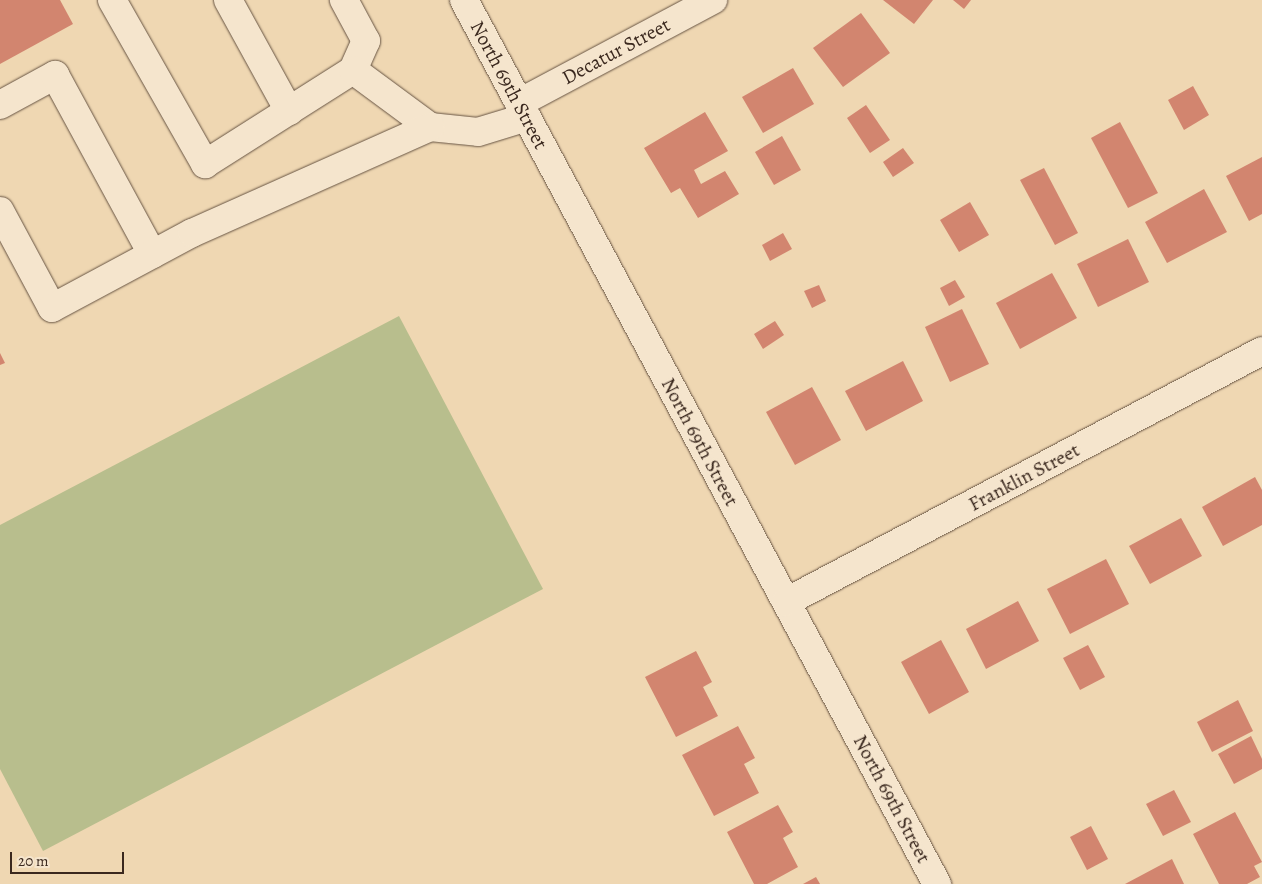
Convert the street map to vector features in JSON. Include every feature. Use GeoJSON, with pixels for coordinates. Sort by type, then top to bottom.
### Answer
{"type":"FeatureCollection","features":[{"type":"Feature","properties":{"kind":"street"},"geometry":{"type":"LineString","coordinates":[[112,0],[205,164],[353,70],[366,41],[344,0]]}},
{"type":"Feature","properties":{"kind":"street"},"geometry":{"type":"LineString","coordinates":[[228,0],[289,111]]}},
{"type":"Feature","properties":{"kind":"street","name":"North 69th Street"},"geometry":{"type":"LineString","coordinates":[[464,0],[937,884]]}},
{"type":"Feature","properties":{"kind":"street","name":"Decatur Street"},"geometry":{"type":"LineString","coordinates":[[430,127],[478,132],[523,110],[713,0]]}},
{"type":"Feature","properties":{"kind":"street"},"geometry":{"type":"LineString","coordinates":[[0,211],[52,308],[192,233],[430,127],[353,70]]}},
{"type":"Feature","properties":{"kind":"street"},"geometry":{"type":"LineString","coordinates":[[0,105],[55,75],[152,254]]}},
{"type":"Feature","properties":{"kind":"street","name":"Franklin Street"},"geometry":{"type":"LineString","coordinates":[[786,602],[1262,351]]}},
{"type":"Feature","properties":{"kind":"green space"},"geometry":{"type":"Polygon","coordinates":[[[399,316],[543,589],[43,851],[0,769],[0,525],[399,316]]]}},
{"type":"Feature","properties":{"kind":"building"},"geometry":{"type":"Polygon","coordinates":[[[0,0],[60,0],[73,24],[0,64],[0,0]]]}},
{"type":"Feature","properties":{"kind":"building"},"geometry":{"type":"Polygon","coordinates":[[[883,0],[933,0],[914,24],[883,0]]]}},
{"type":"Feature","properties":{"kind":"building"},"geometry":{"type":"Polygon","coordinates":[[[953,0],[971,0],[964,9],[953,0]]]}},
{"type":"Feature","properties":{"kind":"building"},"geometry":{"type":"Polygon","coordinates":[[[861,13],[890,53],[843,87],[813,48],[861,13]]]}},
{"type":"Feature","properties":{"kind":"building"},"geometry":{"type":"Polygon","coordinates":[[[793,68],[814,104],[763,133],[742,97],[793,68]]]}},
{"type":"Feature","properties":{"kind":"building"},"geometry":{"type":"Polygon","coordinates":[[[1193,86],[1209,115],[1184,130],[1168,100],[1193,86]]]}},
{"type":"Feature","properties":{"kind":"building"},"geometry":{"type":"Polygon","coordinates":[[[866,105],[890,140],[870,153],[847,118],[866,105]]]}},
{"type":"Feature","properties":{"kind":"building"},"geometry":{"type":"Polygon","coordinates":[[[705,112],[728,151],[694,170],[701,184],[725,171],[739,194],[698,218],[680,188],[671,193],[644,148],[705,112]]]}},
{"type":"Feature","properties":{"kind":"building"},"geometry":{"type":"Polygon","coordinates":[[[1120,122],[1158,193],[1128,208],[1091,138],[1120,122]]]}},
{"type":"Feature","properties":{"kind":"building"},"geometry":{"type":"Polygon","coordinates":[[[782,136],[801,170],[774,185],[755,152],[782,136]]]}},
{"type":"Feature","properties":{"kind":"building"},"geometry":{"type":"Polygon","coordinates":[[[903,148],[914,163],[893,177],[883,162],[903,148]]]}},
{"type":"Feature","properties":{"kind":"building"},"geometry":{"type":"Polygon","coordinates":[[[1262,157],[1262,214],[1249,221],[1226,176],[1262,157]]]}},
{"type":"Feature","properties":{"kind":"building"},"geometry":{"type":"Polygon","coordinates":[[[1044,168],[1078,233],[1055,245],[1020,180],[1044,168]]]}},
{"type":"Feature","properties":{"kind":"building"},"geometry":{"type":"Polygon","coordinates":[[[1204,189],[1227,232],[1167,263],[1145,222],[1204,189]]]}},
{"type":"Feature","properties":{"kind":"building"},"geometry":{"type":"Polygon","coordinates":[[[970,202],[989,235],[959,252],[940,220],[970,202]]]}},
{"type":"Feature","properties":{"kind":"building"},"geometry":{"type":"Polygon","coordinates":[[[783,233],[792,249],[770,261],[762,245],[783,233]]]}},
{"type":"Feature","properties":{"kind":"building"},"geometry":{"type":"Polygon","coordinates":[[[1128,239],[1149,282],[1098,307],[1077,264],[1128,239]]]}},
{"type":"Feature","properties":{"kind":"building"},"geometry":{"type":"Polygon","coordinates":[[[1052,273],[1077,318],[1020,349],[996,303],[1052,273]]]}},
{"type":"Feature","properties":{"kind":"building"},"geometry":{"type":"Polygon","coordinates":[[[955,280],[965,297],[949,306],[940,288],[955,280]]]}},
{"type":"Feature","properties":{"kind":"building"},"geometry":{"type":"Polygon","coordinates":[[[819,285],[826,301],[812,308],[804,291],[819,285]]]}},
{"type":"Feature","properties":{"kind":"building"},"geometry":{"type":"Polygon","coordinates":[[[962,309],[989,364],[950,382],[925,327],[962,309]]]}},
{"type":"Feature","properties":{"kind":"building"},"geometry":{"type":"Polygon","coordinates":[[[775,321],[784,335],[763,349],[754,334],[775,321]]]}},
{"type":"Feature","properties":{"kind":"building"},"geometry":{"type":"Polygon","coordinates":[[[0,353],[5,363],[0,365],[0,353]]]}},
{"type":"Feature","properties":{"kind":"building"},"geometry":{"type":"Polygon","coordinates":[[[903,361],[923,401],[866,431],[845,391],[903,361]]]}},
{"type":"Feature","properties":{"kind":"building"},"geometry":{"type":"Polygon","coordinates":[[[812,387],[841,440],[795,465],[766,412],[812,387]]]}},
{"type":"Feature","properties":{"kind":"building"},"geometry":{"type":"Polygon","coordinates":[[[1255,477],[1262,490],[1262,525],[1223,546],[1202,507],[1255,477]]]}},
{"type":"Feature","properties":{"kind":"building"},"geometry":{"type":"Polygon","coordinates":[[[1181,518],[1202,556],[1150,584],[1129,546],[1181,518]]]}},
{"type":"Feature","properties":{"kind":"building"},"geometry":{"type":"Polygon","coordinates":[[[1106,559],[1129,604],[1070,634],[1047,589],[1106,559]]]}},
{"type":"Feature","properties":{"kind":"building"},"geometry":{"type":"Polygon","coordinates":[[[1018,601],[1039,641],[986,669],[966,629],[1018,601]]]}},
{"type":"Feature","properties":{"kind":"building"},"geometry":{"type":"Polygon","coordinates":[[[941,640],[969,692],[929,714],[901,662],[941,640]]]}},
{"type":"Feature","properties":{"kind":"building"},"geometry":{"type":"Polygon","coordinates":[[[1088,645],[1105,677],[1080,690],[1063,658],[1088,645]]]}},
{"type":"Feature","properties":{"kind":"building"},"geometry":{"type":"Polygon","coordinates":[[[696,651],[712,682],[703,687],[718,716],[676,737],[645,677],[696,651]]]}},
{"type":"Feature","properties":{"kind":"building"},"geometry":{"type":"Polygon","coordinates":[[[1238,700],[1253,731],[1212,752],[1197,722],[1238,700]]]}},
{"type":"Feature","properties":{"kind":"building"},"geometry":{"type":"Polygon","coordinates":[[[738,726],[755,758],[744,764],[759,793],[714,816],[682,755],[738,726]]]}},
{"type":"Feature","properties":{"kind":"building"},"geometry":{"type":"Polygon","coordinates":[[[1251,736],[1262,759],[1262,769],[1234,784],[1218,754],[1251,736]]]}},
{"type":"Feature","properties":{"kind":"building"},"geometry":{"type":"Polygon","coordinates":[[[1174,790],[1191,822],[1163,836],[1146,804],[1174,790]]]}},
{"type":"Feature","properties":{"kind":"building"},"geometry":{"type":"Polygon","coordinates":[[[778,805],[793,832],[783,838],[798,867],[767,884],[754,884],[727,832],[778,805]]]}},
{"type":"Feature","properties":{"kind":"building"},"geometry":{"type":"Polygon","coordinates":[[[1235,812],[1262,862],[1254,866],[1260,877],[1247,884],[1219,884],[1193,834],[1235,812]]]}},
{"type":"Feature","properties":{"kind":"building"},"geometry":{"type":"Polygon","coordinates":[[[1091,826],[1108,859],[1087,870],[1070,837],[1091,826]]]}},
{"type":"Feature","properties":{"kind":"building"},"geometry":{"type":"Polygon","coordinates":[[[1172,859],[1184,884],[1125,884],[1172,859]]]}},
{"type":"Feature","properties":{"kind":"building"},"geometry":{"type":"Polygon","coordinates":[[[816,877],[820,884],[803,884],[816,877]]]}}]}
